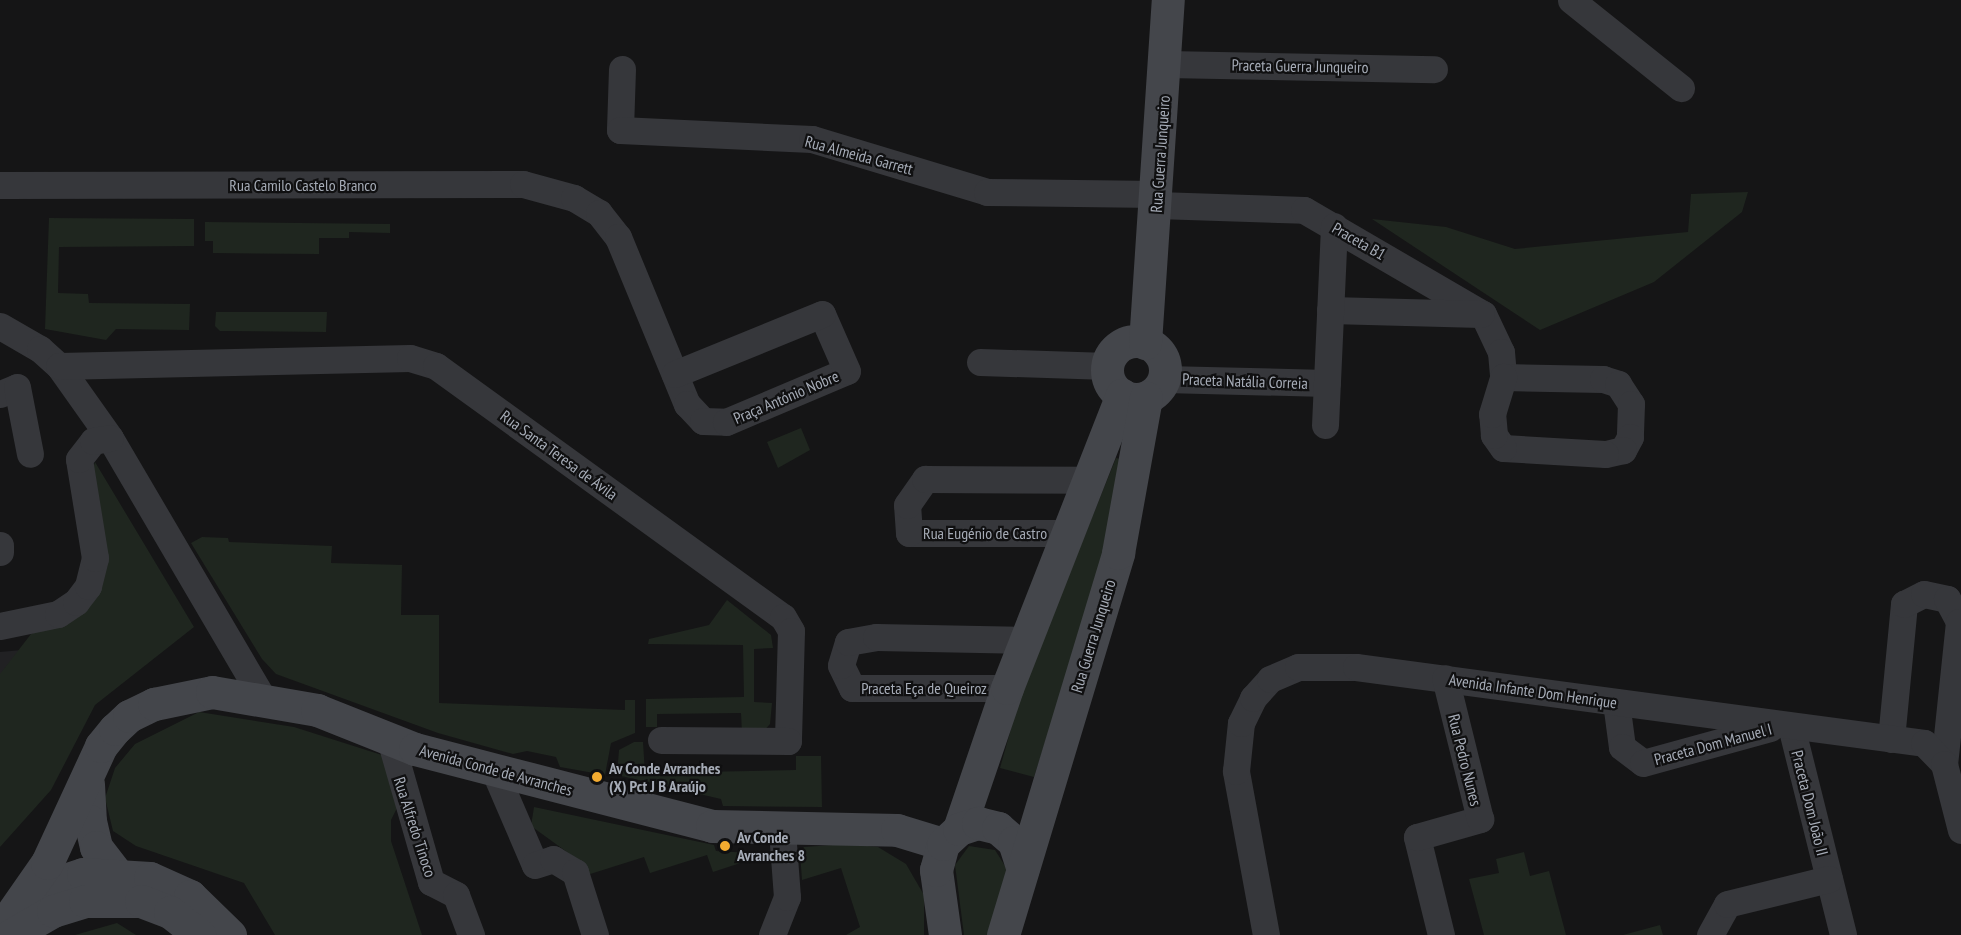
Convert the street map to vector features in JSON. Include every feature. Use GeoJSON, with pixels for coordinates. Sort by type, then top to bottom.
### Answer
{"type":"FeatureCollection","features":[{"type":"Feature","properties":{"kind":"street","name":"Rua Guerra Junqueiro"},"geometry":{"type":"LineString","coordinates":[[1145,343],[1157,199],[1168,0]]}},
{"type":"Feature","properties":{"kind":"street"},"geometry":{"type":"LineString","coordinates":[[1571,0],[1681,87]]}},
{"type":"Feature","properties":{"kind":"street","name":"Praceta Guerra Junqueiro"},"geometry":{"type":"LineString","coordinates":[[1166,64],[1434,69]]}},
{"type":"Feature","properties":{"kind":"street","name":"Rua Almeida Garrett"},"geometry":{"type":"LineString","coordinates":[[622,69],[620,130],[812,139],[987,192],[1157,199]]}},
{"type":"Feature","properties":{"kind":"street","name":"Rua Camilo Castelo Branco"},"geometry":{"type":"LineString","coordinates":[[0,185],[523,184],[574,198],[599,213]]}},
{"type":"Feature","properties":{"kind":"street","name":"Praceta B1"},"geometry":{"type":"LineString","coordinates":[[1157,199],[1304,210],[1483,314]]}},
{"type":"Feature","properties":{"kind":"street","name":"Praça António Nobre"},"geometry":{"type":"LineString","coordinates":[[599,213],[618,237],[687,404],[703,421],[726,422],[847,371],[822,314],[675,374]]}},
{"type":"Feature","properties":{"kind":"street","name":"Praceta Natália Correia"},"geometry":{"type":"LineString","coordinates":[[1325,425],[1334,226]]}},
{"type":"Feature","properties":{"kind":"street"},"geometry":{"type":"LineString","coordinates":[[1330,310],[1483,314],[1501,352],[1503,377],[1492,414],[1494,435],[1503,448],[1605,454],[1623,450],[1630,437],[1631,404],[1618,384],[1603,379],[1503,377]]}},
{"type":"Feature","properties":{"kind":"street"},"geometry":{"type":"LineString","coordinates":[[0,326],[40,349],[59,366],[110,438],[264,699]]}},
{"type":"Feature","properties":{"kind":"street"},"geometry":{"type":"LineString","coordinates":[[945,935],[936,870],[1090,480],[1144,391],[1160,353],[1145,343],[1135,341],[1117,348],[1108,366],[1110,382],[1144,391]]}},
{"type":"Feature","properties":{"kind":"street","name":"Rua Santa Teresa de Ávila"},"geometry":{"type":"LineString","coordinates":[[59,366],[410,358],[436,366],[783,617],[791,631],[788,741],[661,740]]}},
{"type":"Feature","properties":{"kind":"street"},"geometry":{"type":"LineString","coordinates":[[980,363],[1108,366]]}},
{"type":"Feature","properties":{"kind":"street","name":"Praceta Natália Correia"},"geometry":{"type":"LineString","coordinates":[[1144,391],[1327,383]]}},
{"type":"Feature","properties":{"kind":"street"},"geometry":{"type":"LineString","coordinates":[[0,394],[17,387],[30,454]]}},
{"type":"Feature","properties":{"kind":"street","name":"Rua Guerra Junqueiro"},"geometry":{"type":"LineString","coordinates":[[1003,935],[1118,553],[1144,391]]}},
{"type":"Feature","properties":{"kind":"street"},"geometry":{"type":"LineString","coordinates":[[0,626],[58,614],[76,602],[88,586],[95,558],[79,459],[93,441],[110,438]]}},
{"type":"Feature","properties":{"kind":"street","name":"Rua Eugénio de Castro"},"geometry":{"type":"LineString","coordinates":[[1068,533],[909,532],[907,505],[925,479],[1090,480]]}},
{"type":"Feature","properties":{"kind":"street"},"geometry":{"type":"LineString","coordinates":[[0,545],[0,552]]}},
{"type":"Feature","properties":{"kind":"street"},"geometry":{"type":"LineString","coordinates":[[1891,739],[1904,604],[1924,594],[1947,599],[1959,622],[1944,764],[1961,830]]}},
{"type":"Feature","properties":{"kind":"street","name":"Praceta Eça de Queiroz"},"geometry":{"type":"LineString","coordinates":[[1007,688],[852,688],[841,665],[848,642],[876,637],[1026,640]]}},
{"type":"Feature","properties":{"kind":"street","name":"Avenida Infante Dom Henrique"},"geometry":{"type":"LineString","coordinates":[[1266,935],[1261,891],[1236,771],[1241,723],[1253,698],[1270,679],[1298,667],[1324,664],[1445,678],[1924,743],[1944,764]]}},
{"type":"Feature","properties":{"kind":"street","name":"Rua Pedro Nunes"},"geometry":{"type":"LineString","coordinates":[[1441,935],[1417,837],[1480,819],[1445,678]]}},
{"type":"Feature","properties":{"kind":"street","name":"Avenida Conde de Avranches"},"geometry":{"type":"LineString","coordinates":[[0,930],[29,892],[62,836],[101,746],[115,729],[129,716],[154,704],[212,692],[264,699],[317,710],[390,739],[494,770],[712,826],[782,830],[897,830],[951,836]]}},
{"type":"Feature","properties":{"kind":"street","name":"Praceta Dom Manuel I"},"geometry":{"type":"LineString","coordinates":[[1616,702],[1622,747],[1643,763],[1787,726]]}},
{"type":"Feature","properties":{"kind":"street","name":"Praceta Dom João II"},"geometry":{"type":"LineString","coordinates":[[1787,726],[1843,935]]}},
{"type":"Feature","properties":{"kind":"street","name":"Rua Alfredo Tinoco"},"geometry":{"type":"LineString","coordinates":[[390,739],[430,882],[456,895],[471,935]]}},
{"type":"Feature","properties":{"kind":"street"},"geometry":{"type":"LineString","coordinates":[[494,770],[535,865],[553,859],[575,872],[595,935]]}},
{"type":"Feature","properties":{"kind":"street","name":"Avenida Conde de Avranches"},"geometry":{"type":"LineString","coordinates":[[88,776],[92,834],[113,873],[141,901]]}},
{"type":"Feature","properties":{"kind":"street"},"geometry":{"type":"LineString","coordinates":[[951,836],[978,823],[998,828],[1014,842],[1023,869]]}},
{"type":"Feature","properties":{"kind":"street"},"geometry":{"type":"LineString","coordinates":[[772,935],[787,897],[782,830]]}},
{"type":"Feature","properties":{"kind":"street"},"geometry":{"type":"LineString","coordinates":[[29,892],[83,874],[113,873],[150,878],[190,896],[230,935]]}},
{"type":"Feature","properties":{"kind":"street","name":"Praceta Dom João II"},"geometry":{"type":"LineString","coordinates":[[1710,935],[1727,904],[1829,879]]}},
{"type":"Feature","properties":{"kind":"street","name":"Avenida Infante Dom Henrique"},"geometry":{"type":"LineString","coordinates":[[1249,935],[1261,891]]}},
{"type":"Feature","properties":{"kind":"street","name":"Avenida Infante Dom Henrique"},"geometry":{"type":"LineString","coordinates":[[1261,891],[1279,926],[1280,935]]}},
{"type":"Feature","properties":{"kind":"street"},"geometry":{"type":"LineString","coordinates":[[11,935],[53,911],[85,901],[141,901],[170,912],[199,935]]}},
{"type":"Feature","properties":{"kind":"shaded area"},"geometry":{"type":"Polygon","coordinates":[[[1748,192],[1742,212],[1654,282],[1540,330],[1372,219],[1446,227],[1515,249],[1688,232],[1691,194],[1748,192]]]}},
{"type":"Feature","properties":{"kind":"shaded area"},"geometry":{"type":"Polygon","coordinates":[[[49,218],[194,219],[194,246],[59,247],[58,293],[88,294],[89,303],[190,304],[189,330],[116,329],[106,340],[45,329],[49,218]]]}},
{"type":"Feature","properties":{"kind":"shaded area"},"geometry":{"type":"Polygon","coordinates":[[[205,222],[390,224],[390,233],[349,232],[349,238],[319,238],[319,254],[213,253],[213,241],[205,241],[205,222]]]}},
{"type":"Feature","properties":{"kind":"shaded area"},"geometry":{"type":"Polygon","coordinates":[[[216,312],[327,312],[326,332],[220,331],[215,326],[216,312]]]}},
{"type":"Feature","properties":{"kind":"shaded area"},"geometry":{"type":"Polygon","coordinates":[[[801,428],[810,450],[778,468],[767,442],[801,428]]]}},
{"type":"Feature","properties":{"kind":"shaded area"},"geometry":{"type":"Polygon","coordinates":[[[1116,458],[1125,460],[1110,541],[1034,777],[1000,768],[1021,693],[1116,458]]]}},
{"type":"Feature","properties":{"kind":"shaded area"},"geometry":{"type":"Polygon","coordinates":[[[95,462],[194,627],[95,705],[51,790],[0,847],[0,674],[31,634],[80,610],[86,490],[95,462]]]}},
{"type":"Feature","properties":{"kind":"shaded area"},"geometry":{"type":"Polygon","coordinates":[[[202,537],[228,538],[229,542],[332,546],[331,563],[402,565],[401,615],[439,615],[439,703],[625,710],[625,700],[635,700],[635,733],[611,743],[605,775],[560,767],[556,757],[527,751],[513,754],[438,733],[276,674],[262,659],[191,543],[202,537]]]}},
{"type":"Feature","properties":{"kind":"shaded area"},"geometry":{"type":"Polygon","coordinates":[[[727,600],[771,635],[773,648],[754,649],[754,702],[772,703],[770,724],[762,733],[742,733],[741,713],[657,714],[657,727],[646,727],[646,699],[744,697],[743,645],[648,644],[649,639],[709,625],[727,600]]]}},
{"type":"Feature","properties":{"kind":"shaded area"},"geometry":{"type":"Polygon","coordinates":[[[22,650],[0,745],[0,652],[22,650]]]}},
{"type":"Feature","properties":{"kind":"shaded area"},"geometry":{"type":"Polygon","coordinates":[[[199,712],[294,727],[385,756],[399,804],[391,820],[391,841],[422,935],[275,935],[244,883],[136,846],[113,831],[105,798],[115,768],[135,744],[199,712]]]}},
{"type":"Feature","properties":{"kind":"shaded area"},"geometry":{"type":"Polygon","coordinates":[[[634,742],[643,742],[645,773],[796,770],[796,756],[821,756],[822,807],[723,806],[721,799],[617,775],[619,750],[634,742]]]}},
{"type":"Feature","properties":{"kind":"shaded area"},"geometry":{"type":"Polygon","coordinates":[[[534,807],[714,845],[716,851],[768,854],[713,872],[707,855],[650,873],[644,857],[587,875],[578,860],[531,826],[534,807]]]}},
{"type":"Feature","properties":{"kind":"shaded area"},"geometry":{"type":"Polygon","coordinates":[[[846,844],[878,847],[906,864],[924,895],[924,935],[846,935],[860,927],[841,868],[802,880],[800,853],[804,847],[846,844]]]}},
{"type":"Feature","properties":{"kind":"shaded area"},"geometry":{"type":"Polygon","coordinates":[[[969,846],[995,850],[1007,869],[989,935],[964,935],[955,865],[969,846]]]}},
{"type":"Feature","properties":{"kind":"shaded area"},"geometry":{"type":"Polygon","coordinates":[[[1524,852],[1530,876],[1549,871],[1566,935],[1484,935],[1469,879],[1499,873],[1496,859],[1524,852]]]}},
{"type":"Feature","properties":{"kind":"shaded area"},"geometry":{"type":"Polygon","coordinates":[[[117,923],[136,935],[75,935],[117,923]]]}},
{"type":"Feature","properties":{"kind":"shaded area"},"geometry":{"type":"Polygon","coordinates":[[[1660,925],[1663,935],[1623,935],[1660,925]]]}},
{"type":"Feature","properties":{"kind":"place","name":"Av Conde Avranches (X) Pct J B Araújo"},"geometry":{"type":"Point","coordinates":[597,777]}},
{"type":"Feature","properties":{"kind":"place","name":"Av Conde Avranches 8"},"geometry":{"type":"Point","coordinates":[725,846]}}]}
